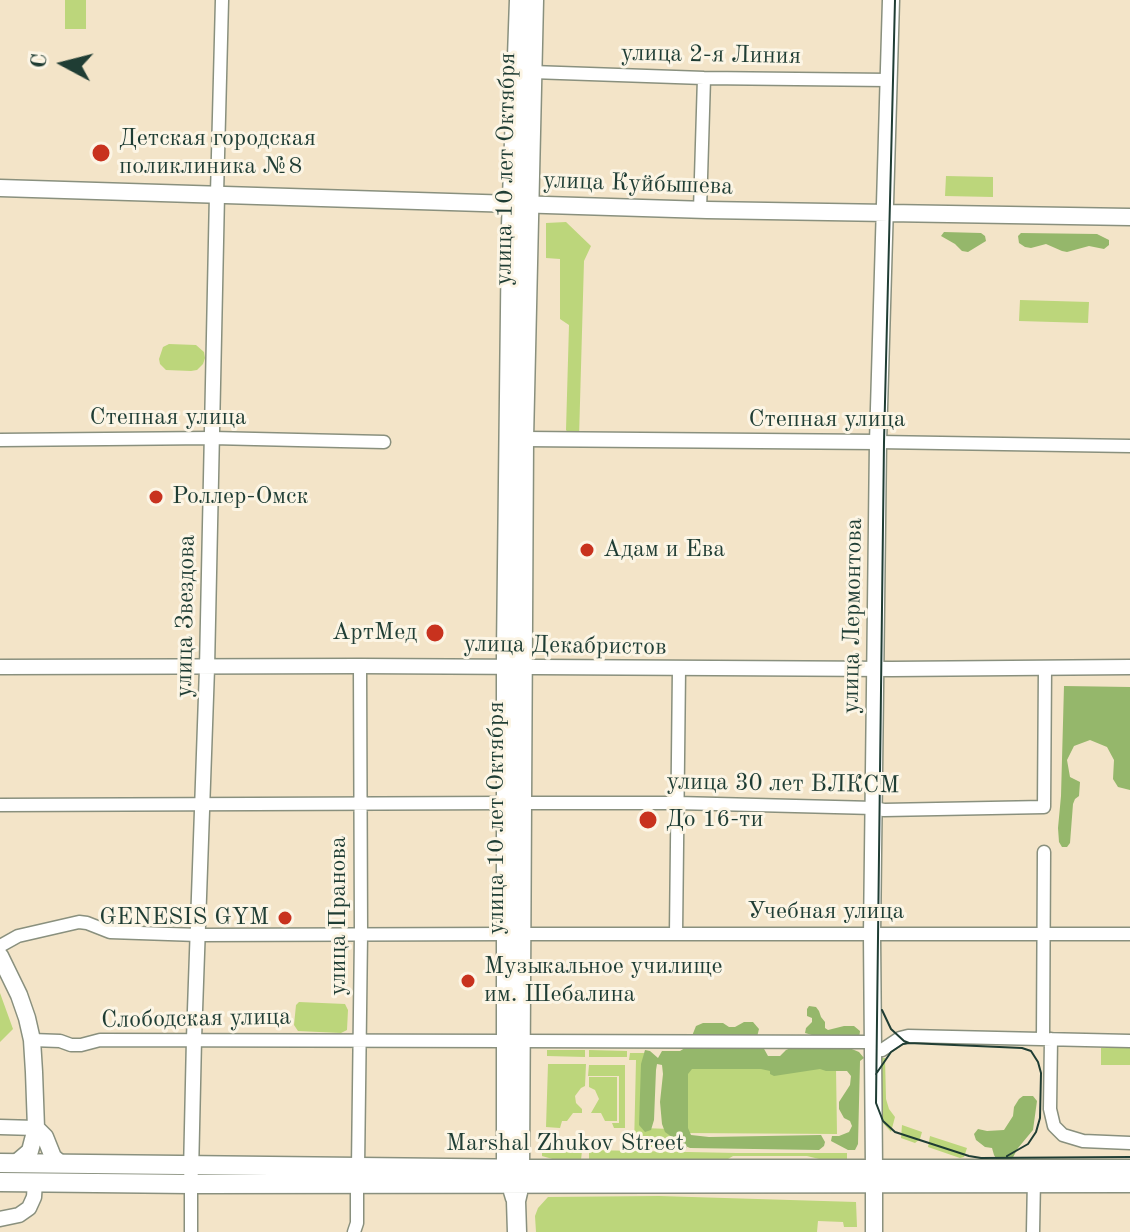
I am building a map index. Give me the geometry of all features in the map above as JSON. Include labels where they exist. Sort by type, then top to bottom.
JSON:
[{"type":"main road","name":"улица 10 лет Октября","points":[[514,667],[524,439],[519,0]]},
{"type":"main road","name":"улица 10 лет Октября","points":[[517,1232],[514,1181],[514,667],[520,204],[532,72],[534,0]]},
{"type":"main road","name":"улица Лермонтова","points":[[874,1232],[872,935],[878,442],[891,0]]},
{"type":"main road","name":"улица Куйбышева","points":[[0,188],[700,210],[1130,217]]},
{"type":"main road","points":[[0,956],[19,995],[32,1040],[36,1128],[30,1151],[8,1163]]},
{"type":"main road","points":[[36,1128],[60,1163]]},
{"type":"main road","name":"Marshal Zhukov Street","points":[[8,1163],[60,1163],[191,1175]]},
{"type":"main road","name":"Marshal Zhukov Street","points":[[1034,1176],[1130,1169]]},
{"type":"main road","name":"Marshal Zhukov Street","points":[[0,1182],[191,1175],[358,1175],[514,1181],[1034,1176],[1130,1183]]},
{"type":"street","name":"улица Звездова","points":[[191,1232],[222,0]]},
{"type":"street","name":"улица 2-я Линия","points":[[532,72],[889,80]]},
{"type":"street","points":[[700,210],[704,78]]},
{"type":"street","name":"Степная улица","points":[[0,440],[212,438],[384,442]]},
{"type":"street","name":"Степная улица","points":[[524,439],[1130,446]]},
{"type":"street","name":"улица Пранова","points":[[357,1229],[361,934],[360,666]]},
{"type":"street","name":"улица Декабристов","points":[[0,667],[1130,667]]},
{"type":"street","name":"улица 30 лет ВЛКСМ","points":[[0,805],[677,803],[884,810],[1044,807],[1045,668]]},
{"type":"street","points":[[676,933],[679,669]]},
{"type":"street","points":[[1044,852],[1047,1039],[1050,1109],[1054,1126],[1063,1135],[1083,1141],[1130,1143]]},
{"type":"street","name":"Учебная улица","points":[[0,946],[18,936],[79,922],[110,932],[198,935],[1130,934]]},
{"type":"street","name":"Слободская улица","points":[[32,1040],[60,1041],[71,1045],[100,1040],[194,1039],[514,1041],[872,1047],[882,1050],[908,1036],[1130,1041]]},
{"type":"street","points":[[0,1127],[36,1128]]},
{"type":"street","points":[[1111,1143],[1111,1169]]},
{"type":"street","points":[[1033,1232],[1034,1176]]},
{"type":"street","points":[[0,1219],[19,1215],[29,1208],[35,1182]]},
{"type":"green space","points":[[65,0],[86,0],[86,29],[65,29]]},
{"type":"green space","points":[[946,176],[993,177],[993,197],[945,196]]},
{"type":"green space","points":[[566,222],[591,246],[584,261],[579,438],[571,437],[566,430],[569,325],[560,319],[560,259],[546,258],[546,223]]},
{"type":"green space","points":[[944,232],[981,233],[986,241],[968,252],[962,251],[941,236]]},
{"type":"green space","points":[[1021,233],[1097,234],[1109,240],[1109,245],[1104,249],[1089,246],[1067,252],[1046,244],[1031,248],[1019,243]]},
{"type":"green space","points":[[1020,300],[1089,302],[1088,323],[1019,321]]},
{"type":"green space","points":[[169,344],[196,345],[204,352],[203,364],[191,371],[166,370],[159,359],[163,347]]},
{"type":"green space","points":[[1064,686],[1130,687],[1130,790],[1118,787],[1113,779],[1114,760],[1107,747],[1090,740],[1074,746],[1067,760],[1070,777],[1080,782],[1079,796],[1073,804],[1070,843],[1067,847],[1062,847],[1059,842],[1058,828]]},
{"type":"green space","points":[[0,993],[13,1029],[0,1042]]},
{"type":"green space","points":[[299,1002],[345,1004],[348,1010],[347,1030],[341,1033],[298,1031],[294,1025]]},
{"type":"green space","points":[[809,1006],[816,1007],[828,1030],[854,1026],[860,1031],[859,1039],[847,1047],[864,1058],[860,1061],[858,1144],[855,1150],[848,1150],[831,1141],[832,1136],[849,1132],[852,1126],[839,1109],[839,1102],[850,1085],[851,1076],[847,1071],[820,1069],[774,1076],[770,1071],[761,1069],[692,1069],[688,1074],[688,1128],[691,1135],[821,1135],[825,1142],[819,1150],[690,1148],[683,1145],[665,1132],[662,1124],[660,1102],[663,1074],[662,1065],[657,1064],[651,1130],[645,1132],[639,1125],[641,1064],[645,1050],[658,1058],[662,1051],[680,1051],[688,1046],[696,1026],[703,1023],[723,1023],[735,1027],[744,1022],[753,1022],[759,1029],[757,1037],[720,1047],[763,1047],[768,1056],[780,1056],[786,1050],[814,1038],[805,1033],[812,1022],[812,1018],[807,1016]]},
{"type":"green space","points":[[1101,1048],[1130,1048],[1130,1065],[1101,1065]]},
{"type":"green space","points":[[547,1050],[585,1050],[585,1057],[547,1056]]},
{"type":"green space","points":[[589,1050],[627,1051],[627,1057],[589,1057]]},
{"type":"green space","points":[[630,1053],[644,1053],[642,1128],[671,1129],[687,1148],[634,1147],[636,1060],[629,1060]]},
{"type":"green space","points":[[875,1057],[885,1058],[886,1099],[895,1117],[891,1132],[877,1112]]},
{"type":"green space","points":[[548,1064],[586,1064],[585,1086],[575,1096],[582,1113],[573,1113],[567,1121],[562,1121],[560,1128],[546,1127]]},
{"type":"green space","points":[[589,1065],[625,1065],[625,1128],[614,1128],[612,1123],[619,1123],[619,1076],[588,1076]]},
{"type":"green space","points":[[687,1067],[836,1068],[837,1134],[686,1133]]},
{"type":"green space","points":[[589,1077],[617,1077],[617,1121],[605,1121],[601,1113],[591,1113],[599,1099],[595,1090],[589,1087]]},
{"type":"green space","points":[[1023,1096],[1033,1096],[1037,1101],[1033,1130],[1011,1161],[998,1162],[992,1148],[976,1140],[974,1134],[978,1129],[1004,1130],[1013,1116],[1014,1107]]},
{"type":"green space","points":[[902,1125],[922,1132],[920,1139],[915,1143],[901,1138]]},
{"type":"green space","points":[[930,1136],[967,1148],[964,1157],[928,1147]]},
{"type":"green space","points":[[542,1150],[582,1151],[581,1160],[556,1160],[542,1156]]},
{"type":"green space","points":[[589,1150],[847,1153],[847,1160],[807,1156],[733,1156],[717,1160],[589,1160]]},
{"type":"green space","points":[[659,1196],[856,1202],[857,1227],[844,1227],[843,1222],[818,1221],[817,1232],[536,1232],[535,1216],[548,1197]]},
{"type":"tram line","points":[[895,0],[884,442],[876,1103],[883,1121],[895,1132],[969,1156],[1130,1157]]},
{"type":"tram line","points":[[882,1010],[891,1029],[909,1043]]},
{"type":"tram line","points":[[876,1074],[891,1052],[909,1043],[1022,1048],[1031,1051],[1041,1073],[1040,1118],[1028,1144],[1007,1156]]},
{"type":"place","name":"Детская городская поликлиника №8","points":[[101,153]]},
{"type":"place","name":"Роллер-Омск","points":[[156,497]]},
{"type":"place","name":"Адам и Ева","points":[[587,550]]},
{"type":"place","name":"АртМед","points":[[435,633]]},
{"type":"place","name":"До 16-ти","points":[[648,820]]},
{"type":"place","name":"GENESIS GYM","points":[[285,918]]},
{"type":"place","name":"Музыкальное училище им. Шебалина","points":[[468,981]]}]
